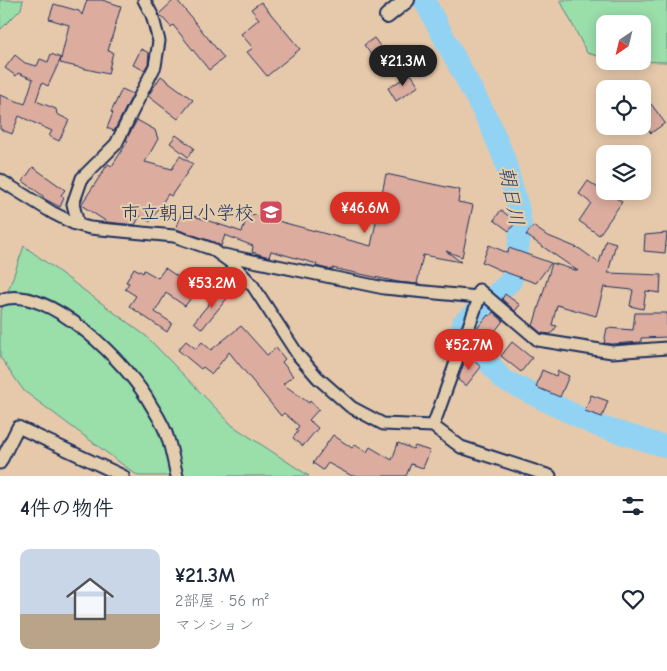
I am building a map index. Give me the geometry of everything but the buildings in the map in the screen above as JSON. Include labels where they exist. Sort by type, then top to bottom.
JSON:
[{"type":"street","points":[[78,224],[73,204],[82,178],[116,144],[155,66],[159,41],[152,15],[144,0]]},
{"type":"street","points":[[387,16],[407,0]]},
{"type":"street","points":[[0,180],[53,213],[90,228],[174,236],[212,249],[233,264],[253,286],[298,355],[318,378],[351,407],[383,424],[433,426],[461,447],[550,476]]},
{"type":"street","points":[[218,254],[384,288],[478,297]]},
{"type":"street","points":[[433,426],[479,290],[538,340],[612,352],[667,348]]},
{"type":"street","points":[[0,300],[9,296],[22,297],[49,305],[85,331],[126,370],[150,403],[168,437],[177,476]]},
{"type":"street","points":[[0,463],[18,427],[123,476]]},
{"type":"green space","points":[[0,0],[23,0],[21,9],[0,30]]},
{"type":"green space","points":[[560,0],[667,0],[667,62],[651,62],[651,15],[596,15],[596,56],[587,53]]},
{"type":"green space","points":[[24,246],[146,336],[233,426],[309,476],[138,476],[24,391],[0,357],[0,314]]},
{"type":"waterway","name":"朝日川","points":[[424,0],[490,124],[504,158],[518,207],[521,227],[516,263],[511,281],[463,323],[486,359],[502,379],[595,425],[667,447]]},
{"type":"place","name":"市立朝日小学校","points":[[271,212]]}]
